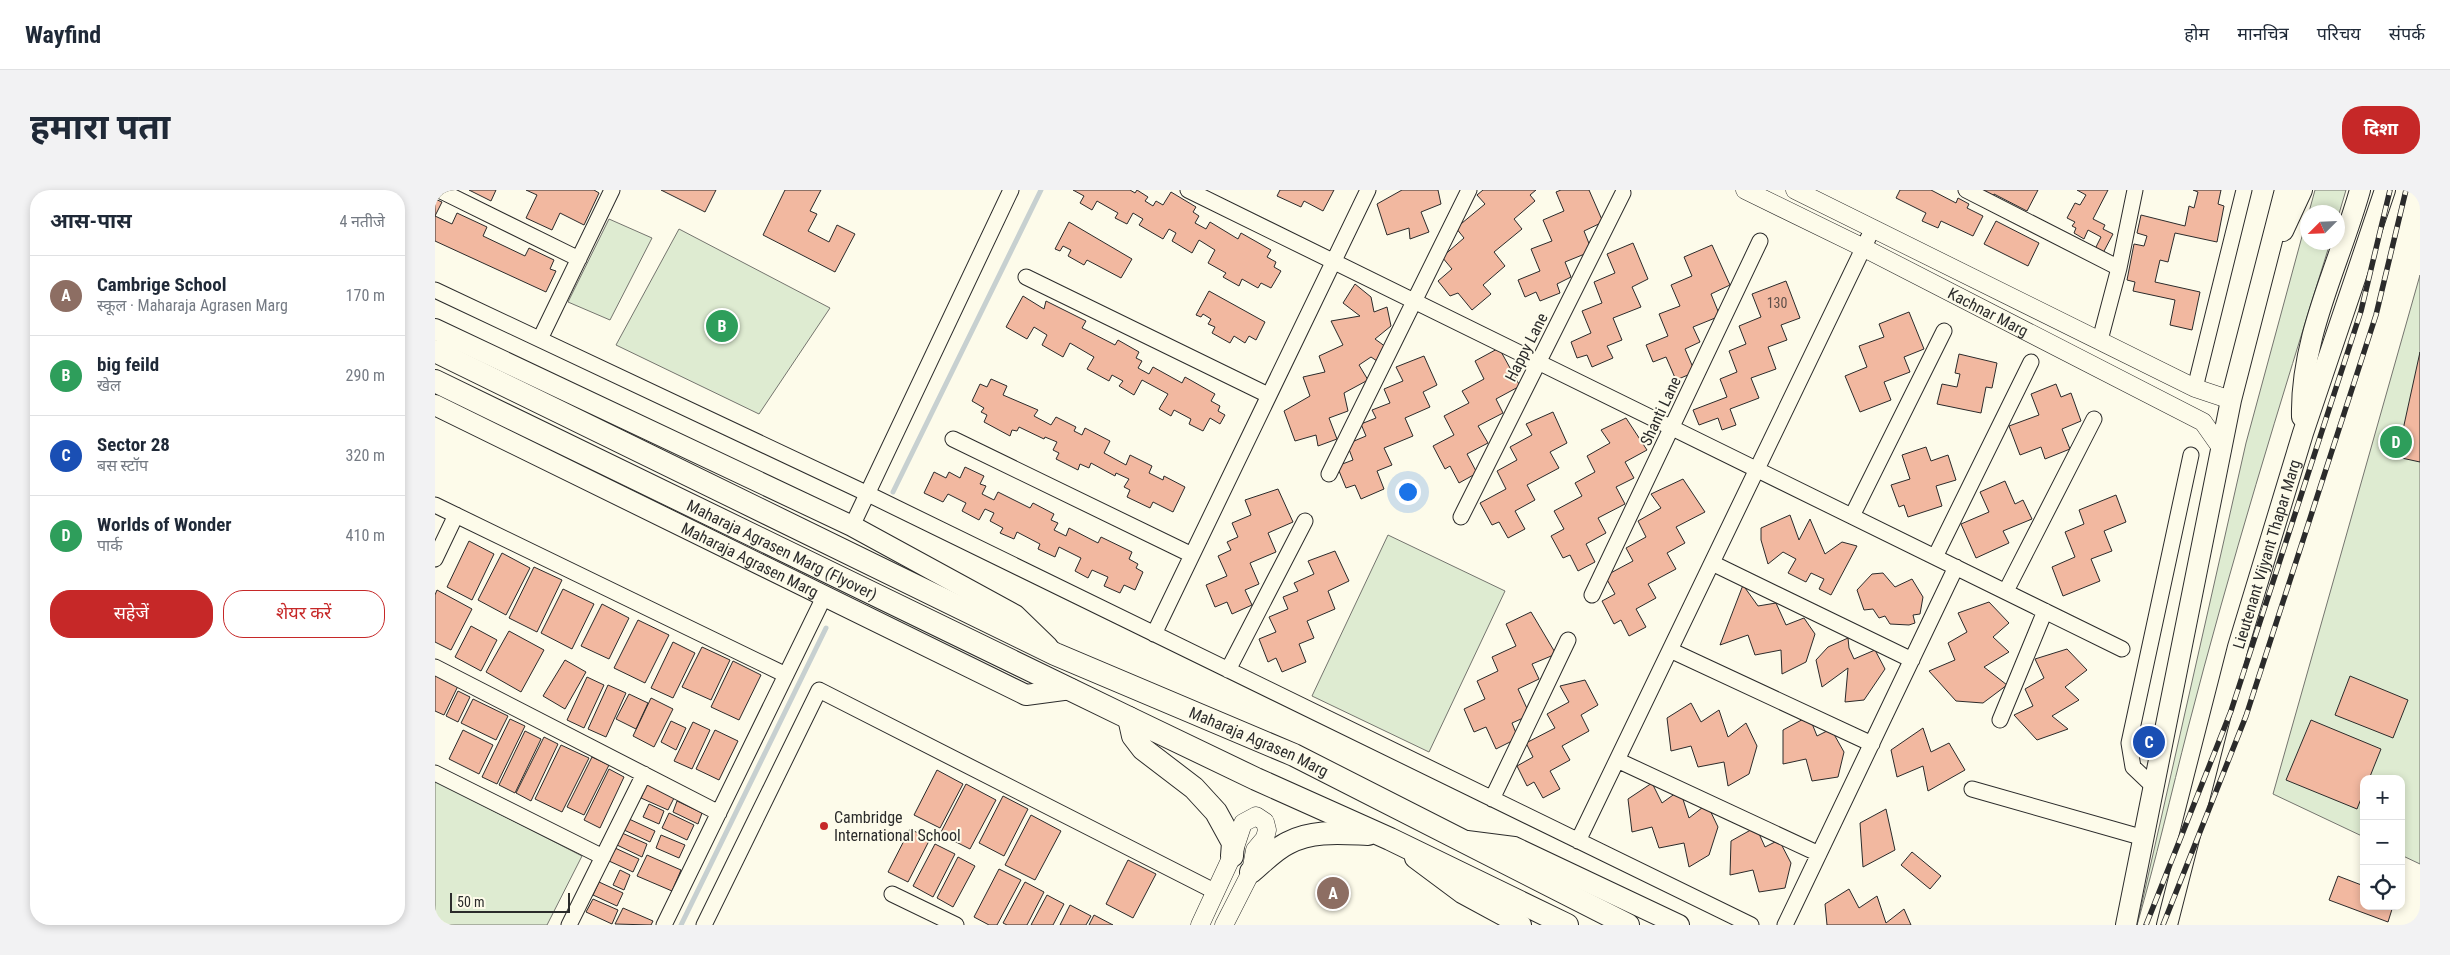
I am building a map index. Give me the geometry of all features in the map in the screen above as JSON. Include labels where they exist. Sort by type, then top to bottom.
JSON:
[{"type":"main road","points":[[2126,925],[2231,400],[2273,244],[2285,190]]},
{"type":"main road","points":[[2273,244],[2287,226],[2302,190]]},
{"type":"main road","points":[[2303,433],[2304,379],[2309,347],[2360,190]]},
{"type":"main road","name":"Lieutenant Vijyant Thapar Marg","points":[[2167,925],[2186,857],[2238,647],[2303,433],[2385,190]]},
{"type":"main road","points":[[435,329],[852,526],[1015,616],[1055,654]]},
{"type":"main road","name":"Maharaja Agrasen Marg (Flyover)","points":[[435,351],[1055,654]]},
{"type":"main road","name":"Maharaja Agrasen Marg (Flyover)","points":[[435,381],[1129,718]]},
{"type":"main road","name":"Maharaja Agrasen Marg","points":[[435,405],[1026,695],[1071,689]]},
{"type":"main road","name":"Maharaja Agrasen Marg","points":[[1055,654],[1294,755],[1628,925]]},
{"type":"main road","points":[[1129,718],[1133,736],[1143,749],[1194,788],[1216,812],[1233,844],[1232,856]]},
{"type":"main road","name":"Maharaja Agrasen Marg","points":[[1129,718],[1256,779],[1386,837],[1567,925]]},
{"type":"main road","points":[[1251,872],[1287,843],[1307,836],[1341,833],[1386,837],[1462,893],[1521,925]]},
{"type":"main road","points":[[1460,840],[1514,847],[1679,925]]},
{"type":"main road","points":[[2173,925],[2186,857]]},
{"type":"street","points":[[439,190],[579,259]]},
{"type":"street","points":[[540,339],[612,190]]},
{"type":"street","points":[[852,526],[1011,190]]},
{"type":"street","points":[[1188,190],[2122,649]]},
{"type":"street","points":[[1153,634],[1368,190]]},
{"type":"street","points":[[1329,474],[1469,190]]},
{"type":"street","name":"Kachnar Marg","points":[[1745,190],[1864,248],[2203,422],[2222,449]]},
{"type":"street","name":"Kachnar Marg","points":[[1795,190],[2195,388],[2231,400]]},
{"type":"street","points":[[1966,190],[2119,268]]},
{"type":"street","points":[[2100,340],[2119,268],[2135,190]]},
{"type":"street","points":[[2195,388],[2244,190]]},
{"type":"street","name":"Happy Lane","points":[[1461,517],[1623,193]]},
{"type":"street","points":[[1578,841],[1873,228]]},
{"type":"street","name":"Shanti Lane","points":[[1592,595],[1760,242]]},
{"type":"street","points":[[1026,277],[1268,395]]},
{"type":"street","points":[[435,290],[867,494],[1751,925]]},
{"type":"street","points":[[1853,516],[1944,331]]},
{"type":"street","points":[[1935,557],[2031,362]]},
{"type":"street","points":[[2006,592],[2094,419]]},
{"type":"street","points":[[953,440],[1191,555]]},
{"type":"street","points":[[2154,787],[2144,780],[2133,767],[2129,743],[2191,455]]},
{"type":"street","points":[[435,505],[786,675]]},
{"type":"street","points":[[435,559],[456,515]]},
{"type":"street","points":[[1228,670],[1305,521]]},
{"type":"street","points":[[1712,563],[1912,660]]},
{"type":"street","points":[[1785,925],[1957,567]]},
{"type":"street","points":[[664,925],[824,597]]},
{"type":"street","points":[[2000,720],[2045,610]]},
{"type":"street","points":[[1492,799],[1568,640]]},
{"type":"street","points":[[1670,650],[1872,744]]},
{"type":"street","points":[[435,667],[719,813]]},
{"type":"street","points":[[704,925],[819,690],[1216,892]]},
{"type":"street","points":[[1617,760],[1819,854]]},
{"type":"street","points":[[435,773],[603,857]]},
{"type":"street","points":[[569,925],[644,774]]},
{"type":"street","points":[[1972,790],[2144,838]]},
{"type":"street","points":[[1200,925],[1232,856],[1243,823],[1257,816],[1262,818],[1267,830],[1265,838],[1255,850],[1251,872],[1224,925]]},
{"type":"street","points":[[892,894],[956,925]]},
{"type":"green space","points":[[2315,190],[2346,190],[2342,205],[2311,205]]},
{"type":"green space","points":[[609,219],[652,238],[610,320],[568,302]]},
{"type":"green space","points":[[679,229],[830,308],[759,414],[616,345]]},
{"type":"green space","points":[[2300,244],[2300,250],[2328,250],[2238,545],[2137,925],[2246,443]]},
{"type":"green space","points":[[2420,275],[2420,864],[2405,857],[2405,775],[2360,775],[2360,835],[2273,794]]},
{"type":"green space","points":[[1388,535],[1505,591],[1429,752],[1312,696]]},
{"type":"green space","points":[[435,781],[582,856],[547,925],[435,925]]},
{"type":"building","points":[[469,190],[496,190],[491,201]]},
{"type":"building","points":[[526,190],[594,190],[599,193],[584,225],[560,213],[552,230],[526,218],[537,195]]},
{"type":"building","points":[[661,190],[716,190],[705,212]]},
{"type":"building","points":[[785,190],[821,190],[810,211],[817,214],[808,231],[829,242],[837,225],[855,234],[835,272],[763,235]]},
{"type":"building","points":[[1073,190],[1130,190],[1135,193],[1137,190],[1148,197],[1145,201],[1153,206],[1156,201],[1163,205],[1171,192],[1196,207],[1193,212],[1199,216],[1195,223],[1206,229],[1210,222],[1238,239],[1241,233],[1271,250],[1267,257],[1276,262],[1274,267],[1281,271],[1271,288],[1261,283],[1258,288],[1242,279],[1239,286],[1223,277],[1226,273],[1208,263],[1215,250],[1199,240],[1192,253],[1172,241],[1176,233],[1169,229],[1163,239],[1139,225],[1143,219],[1133,213],[1127,224],[1115,218],[1118,213],[1097,201],[1092,210],[1080,203],[1084,196]]},
{"type":"building","points":[[1280,190],[1334,190],[1323,211],[1304,201],[1301,207],[1277,196]]},
{"type":"building","points":[[1402,190],[1438,190],[1441,204],[1421,212],[1429,232],[1410,239],[1409,228],[1387,235],[1377,204]]},
{"type":"building","points":[[1483,190],[1536,190],[1530,195],[1535,201],[1514,219],[1522,229],[1494,252],[1505,266],[1483,285],[1491,294],[1472,310],[1458,293],[1450,296],[1438,281],[1452,269],[1442,257],[1464,238],[1456,228],[1485,204],[1477,195]]},
{"type":"building","points":[[1561,190],[1589,190],[1603,222],[1584,231],[1592,251],[1565,262],[1571,277],[1557,284],[1560,293],[1540,301],[1536,292],[1525,297],[1518,280],[1540,271],[1531,249],[1552,241],[1543,220],[1564,211],[1556,192]]},
{"type":"building","points":[[1900,190],[1931,190],[1956,203],[1958,198],[1969,204],[1967,208],[1983,216],[1973,236],[1941,221],[1938,228],[1922,221],[1926,213],[1896,198]]},
{"type":"building","points":[[1983,190],[2038,190],[2027,211],[1994,194],[1992,198],[1982,193]]},
{"type":"building","points":[[2077,190],[2108,190],[2093,219],[2105,225],[2103,229],[2113,234],[2103,253],[2095,249],[2101,237],[2088,230],[2084,239],[2074,233],[2076,228],[2072,226],[2075,222],[2067,218],[2075,203],[2080,205],[2086,195]]},
{"type":"building","points":[[2193,190],[2221,190],[2218,204],[2224,206],[2217,242],[2175,233],[2168,262],[2160,260],[2155,282],[2200,292],[2192,330],[2170,325],[2175,300],[2133,291],[2135,282],[2127,280],[2134,244],[2144,246],[2147,236],[2137,233],[2141,215],[2185,226],[2189,206],[2194,208],[2198,192]]},
{"type":"building","points":[[435,199],[442,202],[435,216]]},
{"type":"building","points":[[457,213],[487,227],[483,236],[525,256],[529,248],[554,260],[550,269],[556,271],[546,292],[435,241],[435,216],[452,224]]},
{"type":"building","points":[[1996,221],[2039,243],[2028,266],[1984,244]]},
{"type":"building","points":[[1069,222],[1132,259],[1121,278],[1087,260],[1084,265],[1068,256],[1071,250],[1063,246],[1060,251],[1055,249]]},
{"type":"building","points":[[1633,243],[1648,279],[1632,287],[1641,307],[1613,318],[1622,340],[1607,346],[1613,358],[1592,367],[1587,355],[1577,358],[1571,342],[1591,333],[1582,311],[1602,303],[1594,282],[1615,273],[1607,254]]},
{"type":"building","points":[[1712,245],[1730,285],[1711,294],[1720,316],[1693,327],[1700,342],[1685,349],[1695,372],[1676,380],[1666,357],[1653,362],[1646,345],[1668,336],[1659,314],[1680,306],[1671,285],[1692,276],[1684,257]]},
{"type":"building","points":[[1786,281],[1800,318],[1781,325],[1787,340],[1768,347],[1776,369],[1751,378],[1759,398],[1730,409],[1736,425],[1722,430],[1718,418],[1699,425],[1693,410],[1727,397],[1720,379],[1737,372],[1729,351],[1746,344],[1739,326],[1761,317],[1752,294]]},
{"type":"building","points":[[1355,284],[1371,297],[1374,312],[1387,307],[1391,326],[1375,339],[1386,347],[1377,361],[1371,357],[1359,365],[1368,380],[1344,393],[1348,411],[1329,418],[1337,439],[1318,446],[1316,435],[1295,441],[1284,411],[1310,396],[1303,377],[1325,372],[1319,356],[1343,345],[1331,321],[1360,316],[1343,303]]},
{"type":"building","points":[[1209,291],[1265,322],[1256,340],[1249,336],[1245,343],[1234,336],[1230,343],[1212,333],[1215,327],[1208,324],[1211,319],[1203,314],[1201,317],[1196,315]]},
{"type":"building","points":[[1023,296],[1044,309],[1046,301],[1086,321],[1082,328],[1115,345],[1118,340],[1139,352],[1136,358],[1142,361],[1138,368],[1149,374],[1153,367],[1182,383],[1185,377],[1215,394],[1211,401],[1220,406],[1218,411],[1225,415],[1220,424],[1210,418],[1203,431],[1189,424],[1191,419],[1174,410],[1171,416],[1159,409],[1168,394],[1142,380],[1134,395],[1119,386],[1123,381],[1112,375],[1109,381],[1087,369],[1094,357],[1070,343],[1063,357],[1042,345],[1047,335],[1034,327],[1027,339],[1006,327]]},
{"type":"building","points":[[1909,312],[1924,349],[1904,357],[1910,372],[1884,382],[1891,400],[1860,412],[1845,376],[1867,367],[1859,346],[1884,337],[1879,324]]},
{"type":"building","points":[[1499,348],[1520,386],[1496,399],[1503,413],[1478,426],[1488,443],[1467,454],[1477,473],[1459,483],[1450,466],[1445,469],[1433,446],[1454,435],[1444,416],[1469,403],[1462,391],[1484,379],[1475,361]]},
{"type":"building","points":[[2420,352],[2420,462],[2397,457]]},
{"type":"building","points":[[1959,354],[1997,363],[1992,388],[1986,387],[1981,413],[1937,404],[1942,384],[1957,387],[1960,374],[1955,373]]},
{"type":"building","points":[[1424,356],[1437,385],[1423,392],[1430,407],[1405,418],[1413,436],[1384,448],[1392,465],[1377,471],[1384,489],[1361,499],[1355,485],[1346,488],[1337,466],[1353,460],[1347,444],[1366,436],[1361,424],[1376,418],[1372,410],[1390,403],[1384,389],[1403,381],[1396,367]]},
{"type":"building","points":[[991,379],[1007,386],[1003,395],[1038,410],[1034,416],[1051,425],[1056,417],[1076,427],[1074,431],[1082,435],[1085,428],[1110,441],[1104,453],[1126,465],[1130,455],[1152,466],[1149,473],[1163,480],[1164,476],[1185,487],[1173,512],[1153,502],[1150,508],[1127,497],[1130,490],[1124,487],[1129,479],[1116,473],[1115,476],[1091,463],[1089,468],[1080,464],[1078,470],[1056,459],[1059,453],[1053,450],[1057,442],[1045,437],[1044,439],[1019,427],[1017,431],[1012,430],[1010,436],[984,422],[987,415],[981,412],[984,408],[972,401],[980,384],[987,387]]},
{"type":"building","points":[[2056,384],[2061,397],[2071,393],[2081,421],[2062,429],[2070,449],[2045,459],[2041,447],[2020,455],[2009,426],[2039,415],[2031,394]]},
{"type":"building","points":[[1553,412],[1567,443],[1550,452],[1559,468],[1527,485],[1535,500],[1515,511],[1525,529],[1508,538],[1499,522],[1492,525],[1480,503],[1506,489],[1497,471],[1517,460],[1510,447],[1532,435],[1526,424]]},
{"type":"building","points":[[1626,418],[1647,450],[1625,462],[1634,478],[1616,487],[1625,504],[1598,518],[1606,533],[1586,544],[1595,562],[1578,571],[1570,555],[1563,558],[1551,536],[1564,529],[1554,511],[1582,496],[1575,483],[1595,472],[1587,456],[1610,443],[1601,430]]},
{"type":"building","points":[[1926,447],[1931,461],[1948,455],[1956,480],[1936,486],[1942,506],[1908,517],[1904,505],[1899,507],[1891,485],[1910,479],[1902,455]]},
{"type":"building","points":[[965,467],[984,476],[980,484],[986,486],[982,494],[994,500],[998,492],[1030,508],[1033,503],[1054,514],[1051,520],[1058,523],[1054,530],[1066,536],[1069,528],[1098,543],[1101,537],[1132,552],[1129,559],[1138,564],[1136,568],[1143,572],[1135,590],[1124,585],[1120,593],[1104,586],[1108,577],[1092,570],[1088,578],[1075,571],[1081,558],[1059,547],[1055,557],[1038,549],[1040,544],[1017,532],[1014,539],[1000,533],[1003,528],[990,521],[994,513],[985,509],[979,520],[962,511],[966,503],[948,494],[943,502],[924,493],[934,472],[946,478],[949,472],[960,478]]},
{"type":"building","points":[[1683,479],[1705,512],[1676,527],[1685,543],[1667,553],[1676,569],[1648,584],[1656,598],[1636,609],[1646,627],[1629,636],[1621,620],[1614,624],[1602,601],[1615,594],[1605,576],[1633,561],[1626,548],[1646,537],[1638,521],[1661,508],[1651,494]]},
{"type":"building","points":[[2005,481],[2015,504],[2023,500],[2032,519],[2003,531],[2009,543],[1976,558],[1961,524],[1989,512],[1980,492]]},
{"type":"building","points":[[1278,489],[1293,522],[1268,533],[1276,552],[1250,563],[1259,584],[1245,590],[1252,605],[1232,614],[1227,602],[1215,607],[1206,585],[1227,576],[1218,556],[1231,550],[1227,542],[1238,537],[1232,523],[1251,515],[1245,500]]},
{"type":"building","points":[[2116,495],[2126,522],[2104,531],[2112,551],[2091,559],[2100,581],[2063,596],[2052,567],[2075,557],[2065,532],[2084,524],[2079,510]]},
{"type":"building","points":[[1790,515],[1799,540],[1810,519],[1825,554],[1842,542],[1857,546],[1831,595],[1819,589],[1824,579],[1811,573],[1806,582],[1788,573],[1796,559],[1783,552],[1768,564],[1761,540],[1761,528]]},
{"type":"building","points":[[469,541],[494,554],[472,600],[447,587]]},
{"type":"building","points":[[1335,551],[1349,581],[1328,591],[1335,609],[1307,621],[1314,638],[1299,644],[1306,662],[1282,672],[1276,658],[1268,662],[1259,639],[1276,632],[1269,617],[1288,609],[1283,597],[1298,591],[1294,583],[1314,574],[1308,561]]},
{"type":"building","points":[[502,553],[530,568],[506,615],[478,600]]},
{"type":"building","points":[[534,567],[562,580],[537,632],[509,618]]},
{"type":"building","points":[[1883,573],[1895,587],[1912,579],[1923,597],[1920,614],[1913,615],[1915,623],[1909,625],[1890,624],[1885,616],[1879,618],[1873,609],[1864,610],[1857,590],[1872,574]]},
{"type":"building","points":[[1743,585],[1758,606],[1776,603],[1786,625],[1804,618],[1815,634],[1806,662],[1782,674],[1781,650],[1755,655],[1748,635],[1720,645]]},
{"type":"building","points":[[563,589],[594,604],[572,649],[541,633]]},
{"type":"building","points":[[437,590],[472,609],[451,650],[435,642],[435,595]]},
{"type":"building","points":[[1989,602],[2009,623],[1993,637],[2009,652],[1984,667],[2007,685],[1983,703],[1956,701],[1929,671],[1955,660],[1948,643],[1967,632],[1958,613]]},
{"type":"building","points":[[602,604],[629,618],[609,659],[581,646]]},
{"type":"building","points":[[1531,612],[1556,654],[1532,664],[1539,679],[1518,689],[1530,715],[1512,723],[1518,738],[1496,749],[1486,727],[1474,732],[1464,709],[1485,699],[1477,681],[1498,671],[1492,657],[1516,646],[1506,624]]},
{"type":"building","points":[[638,620],[669,635],[645,683],[614,668]]},
{"type":"building","points":[[471,626],[497,640],[481,671],[455,657]]},
{"type":"building","points":[[509,631],[544,650],[521,692],[486,672]]},
{"type":"building","points":[[1848,638],[1849,648],[1854,659],[1875,650],[1885,669],[1864,700],[1845,702],[1848,668],[1822,687],[1816,660],[1828,647]]},
{"type":"building","points":[[673,642],[695,653],[673,698],[651,688]]},
{"type":"building","points":[[702,647],[730,660],[711,700],[682,687]]},
{"type":"building","points":[[2067,649],[2087,670],[2065,687],[2079,700],[2052,716],[2068,729],[2037,740],[2014,715],[2033,706],[2025,689],[2044,678],[2035,659]]},
{"type":"building","points":[[565,660],[586,672],[565,709],[543,696]]},
{"type":"building","points":[[733,661],[761,675],[739,720],[711,707]]},
{"type":"building","points":[[435,674],[458,686],[444,715],[435,711]]},
{"type":"building","points":[[2350,676],[2408,700],[2393,738],[2335,715]]},
{"type":"building","points":[[587,677],[604,685],[584,728],[567,720]]},
{"type":"building","points":[[1585,680],[1598,705],[1581,715],[1589,731],[1562,746],[1570,760],[1550,771],[1560,789],[1543,798],[1534,782],[1527,786],[1517,766],[1533,757],[1526,743],[1555,728],[1547,714],[1569,702],[1560,686]]},
{"type":"building","points":[[608,685],[626,693],[606,737],[588,729]]},
{"type":"building","points":[[458,691],[470,697],[458,722],[446,716]]},
{"type":"building","points":[[629,694],[648,703],[636,729],[616,719]]},
{"type":"building","points":[[651,698],[673,709],[654,747],[633,736]]},
{"type":"building","points":[[473,699],[508,716],[496,740],[461,723]]},
{"type":"building","points":[[1691,703],[1701,722],[1719,710],[1728,737],[1746,723],[1757,746],[1749,774],[1728,786],[1724,762],[1698,767],[1691,746],[1671,751],[1667,718]]},
{"type":"building","points":[[1809,716],[1817,736],[1831,729],[1844,752],[1838,777],[1812,781],[1806,759],[1783,764],[1783,730]]},
{"type":"building","points":[[510,719],[525,726],[497,784],[482,777]]},
{"type":"building","points":[[2311,720],[2381,749],[2371,775],[2360,775],[2360,801],[2357,809],[2286,780]]},
{"type":"building","points":[[671,721],[686,728],[676,750],[661,742]]},
{"type":"building","points":[[693,722],[710,730],[692,769],[674,761]]},
{"type":"building","points":[[1923,728],[1931,752],[1949,743],[1965,770],[1928,791],[1923,766],[1897,777],[1891,750]]},
{"type":"building","points":[[463,730],[493,745],[479,774],[449,759]]},
{"type":"building","points":[[715,730],[738,741],[719,780],[696,769]]},
{"type":"building","points":[[525,731],[541,739],[515,793],[499,785]]},
{"type":"building","points":[[544,737],[558,744],[531,801],[516,793]]},
{"type":"building","points":[[561,745],[589,758],[562,812],[535,799]]},
{"type":"building","points":[[592,757],[609,765],[584,815],[567,807]]},
{"type":"building","points":[[609,769],[624,777],[600,828],[584,820]]},
{"type":"building","points":[[937,770],[963,784],[940,828],[914,815]]},
{"type":"building","points":[[648,781],[676,794],[668,810],[641,798]]},
{"type":"building","points":[[1652,783],[1662,803],[1680,790],[1689,818],[1707,804],[1718,827],[1709,855],[1689,867],[1684,843],[1659,848],[1652,827],[1632,832],[1628,799]]},
{"type":"building","points":[[966,784],[996,800],[970,849],[940,834]]},
{"type":"building","points":[[1003,796],[1028,809],[1004,856],[979,843]]},
{"type":"building","points":[[677,801],[702,813],[698,824],[673,812]]},
{"type":"building","points":[[649,804],[664,811],[659,824],[643,817]]},
{"type":"building","points":[[1886,809],[1895,850],[1863,867],[1860,823]]},
{"type":"building","points":[[669,813],[694,825],[687,840],[662,828]]},
{"type":"building","points":[[1031,815],[1061,831],[1035,880],[1005,865]]},
{"type":"building","points":[[629,819],[655,831],[650,842],[624,830]]},
{"type":"building","points":[[1756,827],[1765,847],[1779,840],[1791,863],[1785,888],[1759,892],[1753,870],[1730,875],[1731,841]]},
{"type":"building","points":[[910,829],[930,839],[908,882],[888,872]]},
{"type":"building","points":[[622,833],[647,844],[642,857],[617,845]]},
{"type":"building","points":[[661,835],[685,845],[679,858],[656,848]]},
{"type":"building","points":[[935,844],[955,854],[933,897],[913,886]]},
{"type":"building","points":[[615,848],[639,859],[633,872],[609,861]]},
{"type":"building","points":[[1912,852],[1941,876],[1930,889],[1901,865]]},
{"type":"building","points":[[647,855],[681,870],[672,891],[637,876]]},
{"type":"building","points":[[958,857],[975,866],[953,907],[937,898]]},
{"type":"building","points":[[1128,860],[1156,874],[1133,918],[1106,904]]},
{"type":"building","points":[[999,869],[1021,880],[997,925],[989,925],[974,917]]},
{"type":"building","points":[[620,870],[630,875],[624,890],[613,885]]},
{"type":"building","points":[[2338,876],[2360,884],[2360,910],[2392,910],[2388,922],[2329,900]]},
{"type":"building","points":[[599,882],[623,893],[617,906],[593,895]]},
{"type":"building","points":[[1025,882],[1044,892],[1027,925],[1007,925],[1003,923]]},
{"type":"building","points":[[1849,889],[1859,908],[1877,896],[1886,923],[1904,909],[1911,925],[1827,925],[1825,904]]},
{"type":"building","points":[[1047,895],[1064,904],[1053,925],[1031,925]]},
{"type":"building","points":[[593,899],[618,910],[612,924],[586,912]]},
{"type":"building","points":[[1070,905],[1091,916],[1086,925],[1060,925]]},
{"type":"building","points":[[623,908],[653,921],[651,925],[615,924]]},
{"type":"building","points":[[1094,915],[1113,925],[1089,925]]},
{"type":"waterway","points":[[893,492],[1041,190]]},
{"type":"waterway","points":[[681,925],[826,628]]},
{"type":"railway","points":[[2146,925],[2231,711],[2361,311],[2390,190]]},
{"type":"railway","points":[[2163,925],[2246,716],[2376,315],[2406,190]]},
{"type":"place","name":"big feild","points":[[722,326]]},
{"type":"place","name":"Worlds of Wonder","points":[[2396,442]]},
{"type":"place","name":"Sector 28","points":[[2149,742]]},
{"type":"place","name":"Cambridge International School","points":[[824,826]]},
{"type":"place","name":"Cambrige School","points":[[1333,893]]}]
